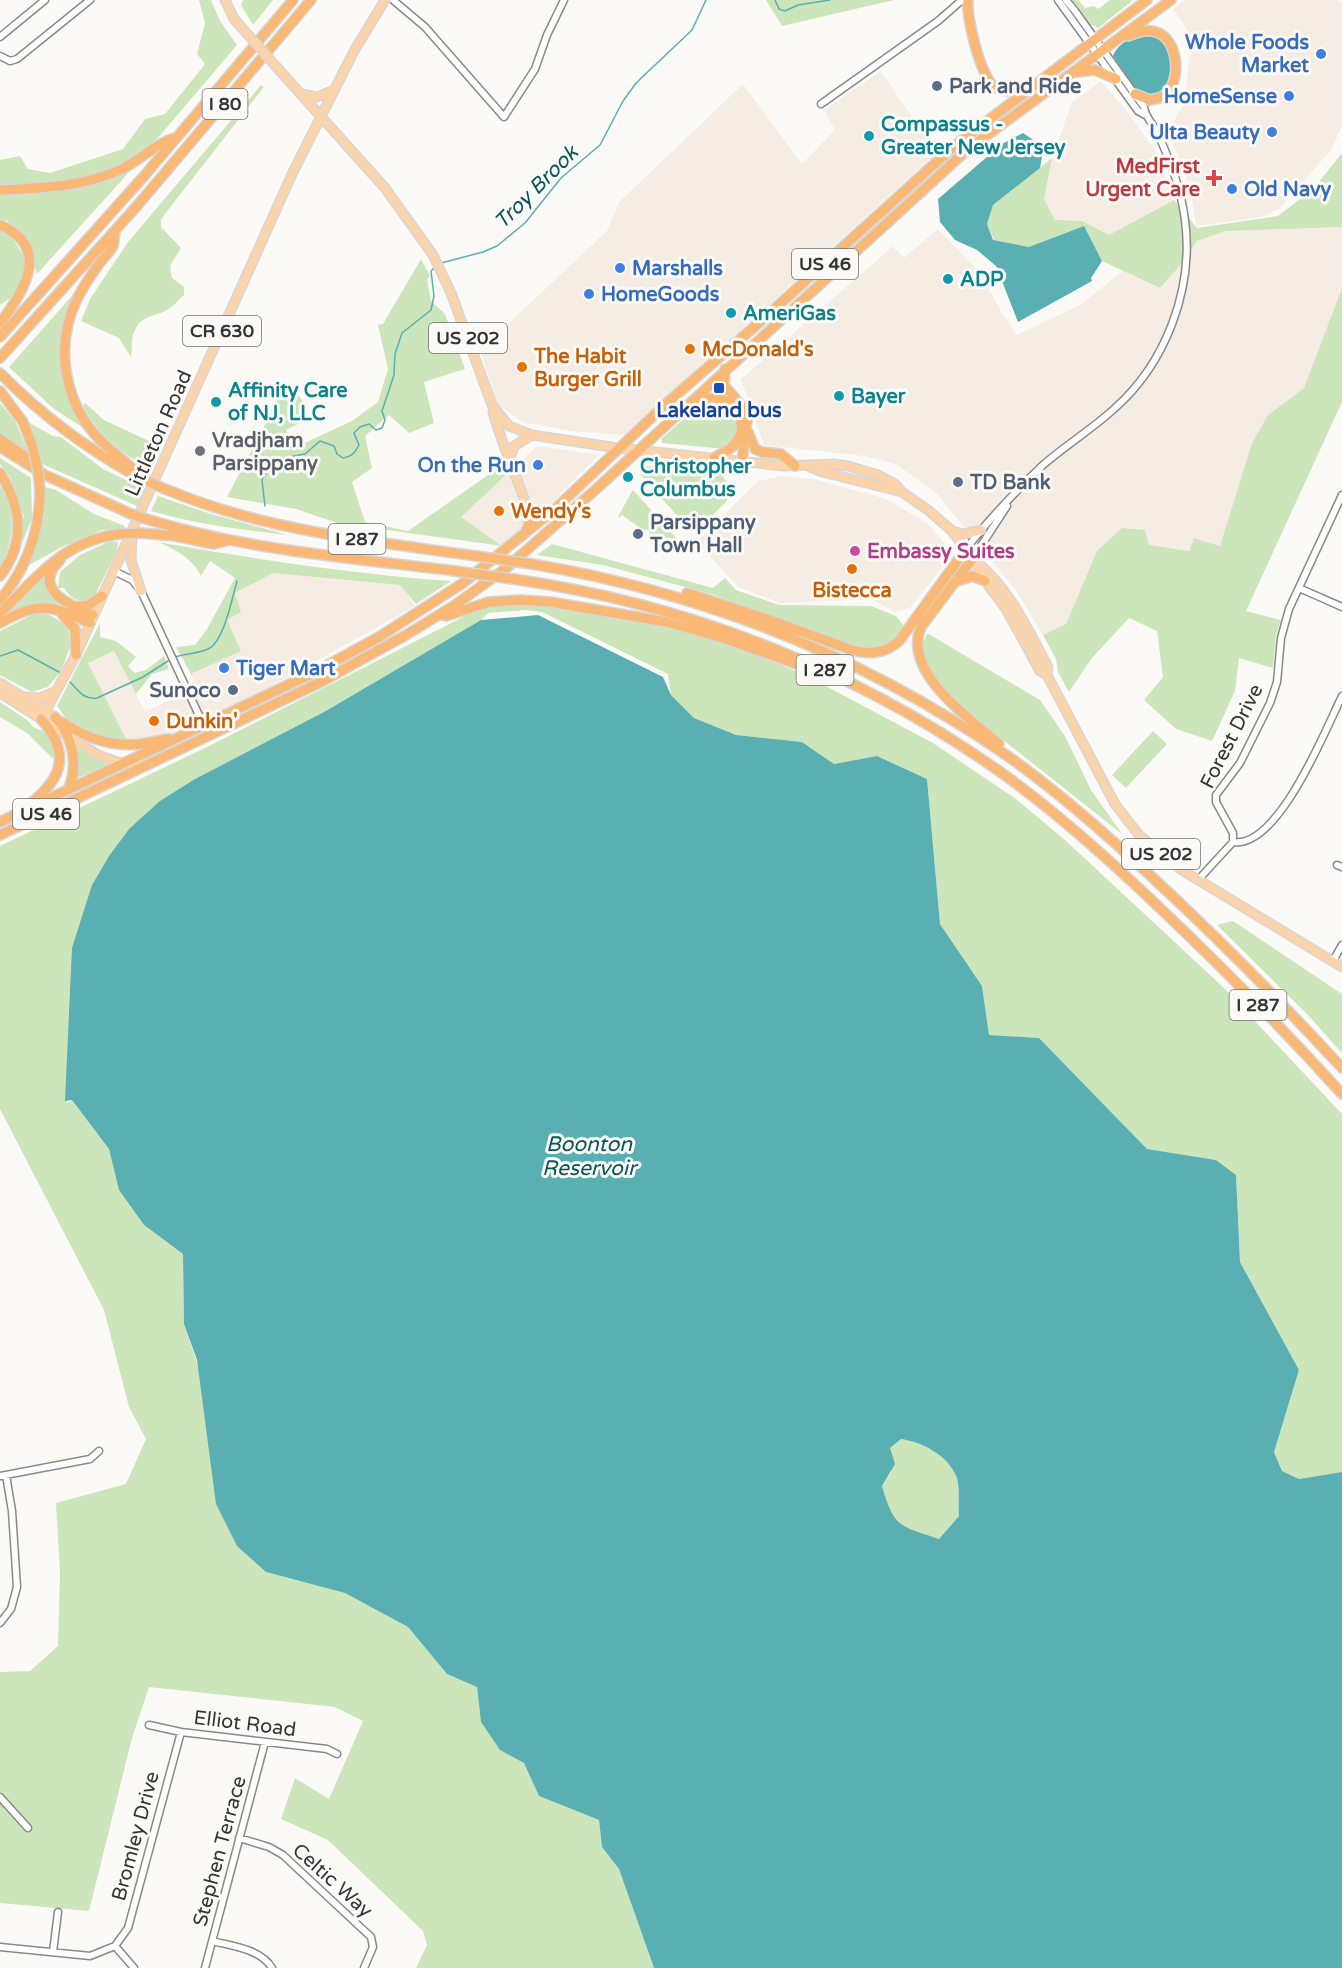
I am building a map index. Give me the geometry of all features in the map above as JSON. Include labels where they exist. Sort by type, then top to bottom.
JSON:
[{"type":"highway","name":"I 80","points":[[0,337],[178,136],[293,0]]},
{"type":"highway","name":"I 80","points":[[0,358],[116,230],[312,0]]},
{"type":"highway","points":[[968,0],[968,16],[988,80],[997,88],[1006,91],[1013,91],[1036,83]]},
{"type":"highway","name":"US 46","points":[[0,822],[313,673],[380,637],[463,583],[555,509],[618,448],[953,147],[1147,0]]},
{"type":"highway","name":"US 46","points":[[0,835],[321,682],[455,605],[505,569],[967,150],[1171,0]]},
{"type":"highway","points":[[1118,41],[1144,31],[1153,31],[1163,36],[1173,50],[1175,73],[1166,95],[1150,100],[1135,94]]},
{"type":"highway","points":[[1074,72],[1095,70],[1116,79]]},
{"type":"highway","points":[[0,191],[59,187],[94,180],[126,167],[162,141],[178,136]]},
{"type":"highway","points":[[0,225],[11,230],[22,242],[30,270],[23,290],[0,323]]},
{"type":"highway","points":[[116,230],[112,246],[90,277],[72,312],[65,337],[66,370],[74,400],[87,425],[104,445],[130,465],[143,479]]},
{"type":"highway","points":[[725,369],[724,385],[742,407],[748,436],[755,449],[781,454],[795,466]]},
{"type":"highway","name":"I 287","points":[[0,373],[40,411],[80,442],[143,479],[231,514],[330,536],[588,574],[658,591],[728,613],[796,639],[863,670],[927,705],[989,744],[1049,787],[1105,834],[1183,906],[1266,987],[1342,1068]]},
{"type":"highway","points":[[0,391],[18,414],[32,445],[37,462],[40,490],[38,520],[31,548],[18,575],[0,600]]},
{"type":"highway","points":[[673,417],[705,399],[720,398],[733,405],[740,417],[739,435],[732,447],[714,458]]},
{"type":"highway","points":[[742,460],[747,423]]},
{"type":"highway","points":[[0,439],[29,459],[45,475]]},
{"type":"highway","name":"I 287","points":[[0,447],[45,475],[146,519],[228,540],[272,548],[513,579],[608,596],[723,628],[833,674],[919,719],[1000,772],[1094,846],[1212,959],[1342,1094]]},
{"type":"highway","points":[[0,473],[15,505],[19,529],[13,554],[0,576]]},
{"type":"highway","points":[[527,507],[537,514],[555,509]]},
{"type":"highway","points":[[522,537],[529,525],[527,507]]},
{"type":"highway","points":[[0,613],[52,562],[89,541],[137,532],[182,537],[214,544],[228,540]]},
{"type":"highway","points":[[89,541],[56,564],[51,576],[55,594],[60,600],[91,619]]},
{"type":"highway","points":[[532,564],[651,583],[753,614],[852,650],[870,653],[896,644],[966,549]]},
{"type":"highway","points":[[973,558],[919,632],[918,648],[923,666],[934,683],[955,706],[1049,787]]},
{"type":"highway","points":[[953,584],[972,576],[985,581]]},
{"type":"highway","points":[[74,607],[89,605],[102,596]]},
{"type":"highway","points":[[406,635],[451,614],[489,602],[521,600],[550,602],[667,622],[726,639],[806,668],[919,719]]},
{"type":"highway","points":[[0,623],[33,608],[46,608],[91,619]]},
{"type":"highway","points":[[61,612],[75,629],[76,655]]},
{"type":"highway","points":[[19,813],[46,790],[57,772],[60,755],[58,745],[43,715]]},
{"type":"highway","points":[[0,829],[54,803],[68,790],[74,766],[67,735],[55,717]]},
{"type":"highway","points":[[55,717],[87,736],[112,744],[140,744],[181,737]]},
{"type":"main road","points":[[225,0],[234,20],[321,116]]},
{"type":"main road","name":"Littleton Road","points":[[43,715],[76,655],[114,571],[137,532],[292,172],[367,28],[385,0]]},
{"type":"main road","points":[[301,94],[317,97],[334,90]]},
{"type":"main road","name":"US 202","points":[[321,116],[385,188],[418,231],[436,260],[451,293],[492,405],[509,426],[532,435],[618,448],[810,466],[823,472],[902,492],[951,530],[973,558],[985,581],[1006,609],[1040,671],[1047,675],[1123,816],[1153,848],[1198,880],[1342,967]]},
{"type":"main road","points":[[492,405],[505,451],[527,507]]},
{"type":"main road","points":[[510,459],[514,446],[532,435]]},
{"type":"main road","points":[[951,530],[964,534],[981,530]]},
{"type":"main road","points":[[137,532],[131,556],[141,591]]},
{"type":"main road","name":"US 202","points":[[973,558],[994,576],[1016,606],[1048,667],[1047,675]]},
{"type":"main road","points":[[0,683],[22,696],[67,735],[98,755],[125,763],[145,765]]},
{"type":"main road","points":[[22,696],[40,698],[56,691]]},
{"type":"main road","points":[[0,693],[43,715],[55,717]]},
{"type":"street","points":[[0,37],[45,0]]},
{"type":"street","points":[[0,56],[10,61],[17,59],[90,0]]},
{"type":"street","points":[[393,0],[425,27],[504,117],[535,69],[564,0]]},
{"type":"street","points":[[821,104],[938,21],[962,0]]},
{"type":"street","points":[[1058,0],[1092,40]]},
{"type":"street","points":[[966,549],[1043,465],[1105,417],[1129,395],[1153,362],[1174,319],[1185,277],[1186,222],[1176,174],[1156,130],[1145,115],[1138,111],[1066,0]]},
{"type":"street","points":[[1101,53],[1144,106],[1145,115]]},
{"type":"street","name":"Forest Drive","points":[[1233,842],[1234,836],[1230,825],[1215,798],[1240,763],[1274,693],[1284,623],[1342,495]]},
{"type":"street","points":[[973,558],[1013,497]]},
{"type":"street","points":[[114,571],[132,580],[141,591],[204,726]]},
{"type":"street","points":[[1299,588],[1342,607]]},
{"type":"street","points":[[1198,880],[1233,842],[1242,843],[1255,838],[1288,802],[1342,696]]},
{"type":"street","points":[[1333,961],[1342,945]]},
{"type":"street","points":[[0,1623],[11,1609],[16,1587],[12,1511],[3,1475],[90,1459],[99,1451]]},
{"type":"street","name":"Elliot Road","points":[[149,1725],[181,1732],[327,1749],[337,1754]]},
{"type":"street","name":"Bromley Drive","points":[[115,1946],[128,1928],[181,1732]]},
{"type":"street","name":"Stephen Terrace","points":[[205,1968],[265,1742]]},
{"type":"street","points":[[0,1797],[28,1828]]},
{"type":"street","name":"Celtic Way","points":[[239,1838],[269,1847],[283,1855],[371,1937],[373,1947],[364,1968]]},
{"type":"street","points":[[53,1952],[58,1912]]},
{"type":"street","points":[[212,1941],[258,1954],[272,1968]]},
{"type":"street","points":[[0,1947],[90,1956],[115,1946],[134,1968]]},
{"type":"shaded area","points":[[1184,0],[1337,0],[1342,4],[1342,125],[1331,150],[1279,209],[1262,217],[1196,226],[1184,168],[1162,122],[1174,121],[1185,101],[1189,60],[1194,46],[1173,9]]},
{"type":"shaded area","points":[[881,71],[936,153],[626,435],[570,431],[523,422],[497,404],[480,350],[607,231],[619,202],[743,84],[802,164],[835,130],[824,110]]},
{"type":"shaded area","points":[[1101,81],[1126,110],[1156,152],[1174,200],[1109,235],[1082,221],[1055,221],[1044,199],[1052,158],[1072,102]]},
{"type":"shaded area","points":[[1342,227],[1342,288],[1304,388],[1268,415],[1252,443],[1220,547],[1194,538],[1189,551],[1149,545],[1145,530],[1097,551],[1066,624],[1043,635],[1017,592],[937,494],[896,464],[864,456],[764,445],[741,379],[893,246],[904,258],[938,229],[980,273],[1017,335],[1080,305],[1123,271],[1160,288],[1197,241],[1225,231]]},
{"type":"shaded area","points":[[537,446],[599,455],[520,534],[502,546],[460,517]]},
{"type":"shaded area","points":[[781,476],[813,479],[886,499],[927,523],[953,553],[910,608],[894,612],[872,599],[780,603],[738,587],[697,542],[758,481]]},
{"type":"shaded area","points":[[273,573],[401,585],[415,606],[268,688],[206,719],[159,737],[126,739],[88,663],[114,651],[145,712],[183,693],[195,684],[191,674],[241,651],[226,619],[235,593]]},
{"type":"green space","points":[[199,0],[211,0],[220,21],[237,45],[122,180],[37,274],[29,244],[8,221],[0,219],[0,160],[20,156],[28,169],[50,173],[123,149],[145,119],[165,114],[205,64],[197,54],[205,23]]},
{"type":"green space","points":[[243,0],[273,0],[253,25],[241,5]]},
{"type":"green space","points":[[766,0],[894,0],[782,26]]},
{"type":"green space","points":[[1069,0],[1078,0],[1085,8],[1094,6],[1098,9],[1110,0],[1131,0],[1131,2],[1098,28],[1090,26]]},
{"type":"green space","points":[[261,85],[264,87],[161,219],[161,227],[181,248],[170,266],[172,278],[184,287],[184,295],[170,308],[146,318],[138,325],[133,337],[131,357],[119,338],[81,321],[90,299],[128,242]]},
{"type":"green space","points":[[1342,153],[1342,227],[1225,231],[1197,241],[1160,288],[1102,261],[1084,226],[1029,247],[994,240],[987,224],[993,205],[1052,158],[1044,199],[1055,220],[1082,221],[1109,235],[1174,200],[1197,228],[1278,216],[1314,188]]},
{"type":"green space","points":[[0,231],[12,238],[25,258],[25,271],[15,295],[0,305]]},
{"type":"green space","points":[[421,259],[430,276],[427,279],[431,301],[445,314],[465,369],[424,382],[434,423],[409,433],[389,415],[365,436],[372,468],[352,482],[365,522],[408,531],[505,463],[509,472],[461,517],[502,546],[337,523],[296,509],[227,497],[278,400],[287,400],[294,390],[305,404],[301,406],[308,419],[286,430],[296,447],[352,421],[378,402],[388,369],[378,325],[383,324]]},
{"type":"green space","points":[[1342,288],[1342,402],[1246,611],[1281,620],[1276,635],[1273,668],[1239,658],[1235,691],[1212,741],[1176,729],[1144,700],[1163,677],[1157,631],[1129,618],[1092,658],[1069,692],[1058,672],[1056,659],[1043,635],[1066,624],[1097,551],[1122,528],[1145,530],[1149,545],[1189,551],[1194,538],[1220,546],[1252,443],[1268,415],[1304,388]]},
{"type":"green space","points":[[78,289],[62,373],[88,431],[54,409],[9,367]]},
{"type":"green space","points":[[712,401],[728,405],[738,422],[737,437],[724,449],[662,443],[661,439],[697,407]]},
{"type":"green space","points":[[0,403],[15,421],[29,454],[0,433]]},
{"type":"green space","points":[[85,403],[104,420],[149,441],[152,437],[163,444],[152,469],[112,444],[90,417],[83,406]]},
{"type":"green space","points":[[30,423],[53,436],[61,437],[103,469],[145,489],[137,506],[42,464]]},
{"type":"green space","points":[[0,458],[31,478],[32,518],[17,556],[24,516],[10,477],[0,464]]},
{"type":"green space","points":[[647,466],[707,469],[721,473],[732,492],[725,503],[698,529],[689,529],[640,474]]},
{"type":"green space","points":[[0,486],[9,506],[12,526],[11,537],[0,567]]},
{"type":"green space","points":[[45,487],[56,490],[94,514],[125,526],[124,531],[102,530],[62,547],[29,565],[44,518]]},
{"type":"green space","points":[[632,491],[682,546],[667,545],[663,549],[665,543],[649,533],[650,531],[646,529],[644,531],[622,515],[618,517]]},
{"type":"green space","points":[[158,496],[211,514],[288,535],[219,526],[151,511]]},
{"type":"green space","points":[[110,541],[118,542],[117,551],[94,597],[77,600],[70,596],[64,588],[58,588],[60,572],[80,555]]},
{"type":"green space","points":[[158,542],[304,565],[451,581],[416,604],[400,585],[273,573],[235,593],[241,612],[227,620],[241,651],[191,674],[176,647],[195,645],[207,629],[235,578],[210,561],[201,576],[188,559]]},
{"type":"green space","points":[[552,544],[713,588],[725,578],[736,590],[779,605],[871,606],[896,616],[904,626],[894,639],[883,646],[870,648],[853,646],[711,594],[603,565],[537,555]]},
{"type":"green space","points":[[48,571],[54,596],[67,608],[85,616],[41,603],[33,603],[8,612]]},
{"type":"green space","points":[[529,602],[671,627],[726,643],[805,675],[933,743],[1016,799],[1065,840],[1223,987],[1342,1114],[1342,1472],[1299,1479],[1282,1471],[1274,1452],[1299,1370],[1240,1262],[1236,1175],[1216,1160],[1147,1149],[1039,1038],[989,1035],[982,986],[940,924],[927,779],[877,756],[834,764],[802,742],[736,735],[694,718],[671,695],[668,674],[542,612],[527,610],[488,613],[481,620],[324,712],[195,779],[129,829],[109,856],[92,885],[65,1100],[68,1103],[72,1100],[109,1149],[119,1190],[144,1225],[183,1254],[184,1324],[266,1572],[345,1593],[408,1627],[447,1674],[477,1687],[481,1722],[500,1750],[524,1762],[539,1796],[599,1820],[602,1847],[619,1869],[654,1968],[416,1968],[427,1945],[423,1931],[328,1840],[281,1819],[295,1778],[329,1799],[363,1721],[335,1707],[149,1687],[132,1738],[89,1911],[0,1903],[0,1672],[30,1671],[58,1646],[60,1574],[56,1503],[126,1484],[146,1439],[129,1407],[104,1310],[0,1109],[0,846],[207,747],[479,609]]},
{"type":"green space","points":[[34,614],[48,614],[67,625],[71,644],[62,670],[48,687],[32,692],[0,675],[0,631]]},
{"type":"green space","points":[[100,623],[100,637],[116,641],[136,657],[128,666],[135,673],[146,670],[164,656],[169,669],[152,674],[136,694],[114,651],[88,663],[126,739],[104,736],[78,726],[66,718],[57,706]]},
{"type":"green space","points":[[927,633],[1040,700],[1065,736],[1091,790],[1122,834],[974,717],[950,694],[935,676],[925,657],[923,645]]},
{"type":"green space","points":[[0,702],[27,720],[33,727],[43,731],[52,741],[54,760],[27,733],[0,717]]},
{"type":"green space","points":[[1153,731],[1167,744],[1126,788],[1112,775]]},
{"type":"green space","points":[[76,748],[108,765],[77,778]]},
{"type":"green space","points":[[1233,921],[1342,994],[1342,1053],[1307,1014],[1217,925]]},
{"type":"green space","points":[[901,1439],[918,1443],[942,1456],[957,1478],[959,1516],[939,1539],[905,1529],[889,1511],[882,1486],[891,1472],[890,1448]]},
{"type":"water","points":[[1139,34],[1155,34],[1167,43],[1172,57],[1172,74],[1166,90],[1154,97],[1141,94],[1136,89],[1113,56],[1119,47],[1132,37]]},
{"type":"water","points":[[1023,133],[1038,143],[1042,157],[1040,168],[993,205],[987,224],[993,240],[1029,247],[1084,226],[1102,261],[1091,278],[1092,281],[1018,322],[996,266],[977,250],[955,240],[940,222],[938,199],[1002,144]]},
{"type":"water","name":"Boonton Reservoir","points":[[538,615],[663,677],[671,695],[694,718],[736,735],[802,742],[834,764],[877,756],[927,779],[940,924],[982,986],[989,1035],[1039,1038],[1147,1149],[1216,1160],[1236,1175],[1240,1262],[1299,1370],[1274,1452],[1282,1471],[1299,1479],[1342,1472],[1342,1968],[654,1968],[619,1869],[602,1847],[599,1820],[539,1796],[524,1763],[500,1750],[481,1722],[477,1687],[447,1674],[408,1627],[345,1593],[266,1572],[237,1546],[216,1504],[197,1360],[184,1324],[183,1254],[144,1225],[119,1190],[109,1149],[72,1100],[65,1101],[72,948],[92,885],[109,856],[129,829],[160,801],[195,779],[324,712],[481,620]],"holes":[[[901,1439],[918,1443],[942,1457],[957,1478],[959,1516],[939,1539],[907,1528],[900,1523],[886,1500],[882,1486],[895,1464],[890,1448]]]},
{"type":"waterway","name":"Troy Brook","points":[[441,263],[497,246],[525,223],[561,178],[600,145],[623,101],[636,83],[692,30],[706,0]]},
{"type":"waterway","name":"Troy Brook","points":[[775,0],[779,9],[785,11],[798,5],[830,0]]},
{"type":"waterway","name":"Troy Brook","points":[[265,506],[262,480],[266,473],[289,457],[305,454],[320,441],[334,446],[337,454],[343,458],[352,454],[359,445],[354,433],[360,427],[369,424],[376,430],[382,428],[385,420],[382,411],[394,375],[395,354],[402,333],[431,310],[434,296],[431,271],[435,267]]},
{"type":"waterway","name":"Troy Brook","points":[[175,657],[204,651],[214,645],[227,619],[237,581]]},
{"type":"waterway","name":"Troy Brook","points":[[0,656],[18,650],[59,672]]},
{"type":"waterway","name":"Troy Brook","points":[[70,682],[84,696],[97,698],[143,677],[171,659]]},
{"type":"place","name":"Whole Foods Market","points":[[1321,54]]},
{"type":"place","name":"Park and Ride","points":[[937,86]]},
{"type":"place","name":"HomeSense","points":[[1289,96]]},
{"type":"place","name":"Ulta Beauty","points":[[1272,132]]},
{"type":"place","name":"Compassus - Greater New Jersey","points":[[869,136]]},
{"type":"place","name":"MedFirst Urgent Care","points":[[1214,178]]},
{"type":"place","name":"Old Navy","points":[[1232,189]]},
{"type":"place","name":"Marshalls","points":[[620,268]]},
{"type":"place","name":"ADP","points":[[948,279]]},
{"type":"place","name":"HomeGoods","points":[[589,294]]},
{"type":"place","name":"AmeriGas","points":[[731,313]]},
{"type":"place","name":"McDonald's","points":[[690,349]]},
{"type":"place","name":"The Habit Burger Grill","points":[[522,367]]},
{"type":"place","name":"Lakeland bus","points":[[719,388]]},
{"type":"place","name":"Bayer","points":[[839,396]]},
{"type":"place","name":"Affinity Care of NJ, LLC","points":[[216,402]]},
{"type":"place","name":"Vradjham Parsippany","points":[[200,451]]},
{"type":"place","name":"On the Run","points":[[538,465]]},
{"type":"place","name":"Christopher Columbus","points":[[628,477]]},
{"type":"place","name":"TD Bank","points":[[958,482]]},
{"type":"place","name":"Wendy's","points":[[499,511]]},
{"type":"place","name":"Parsippany Town Hall","points":[[638,534]]},
{"type":"place","name":"Embassy Suites","points":[[855,551]]},
{"type":"place","name":"Bistecca","points":[[852,569]]},
{"type":"place","name":"Tiger Mart","points":[[224,668]]},
{"type":"place","name":"Sunoco","points":[[233,690]]},
{"type":"place","name":"Dunkin'","points":[[154,721]]}]
